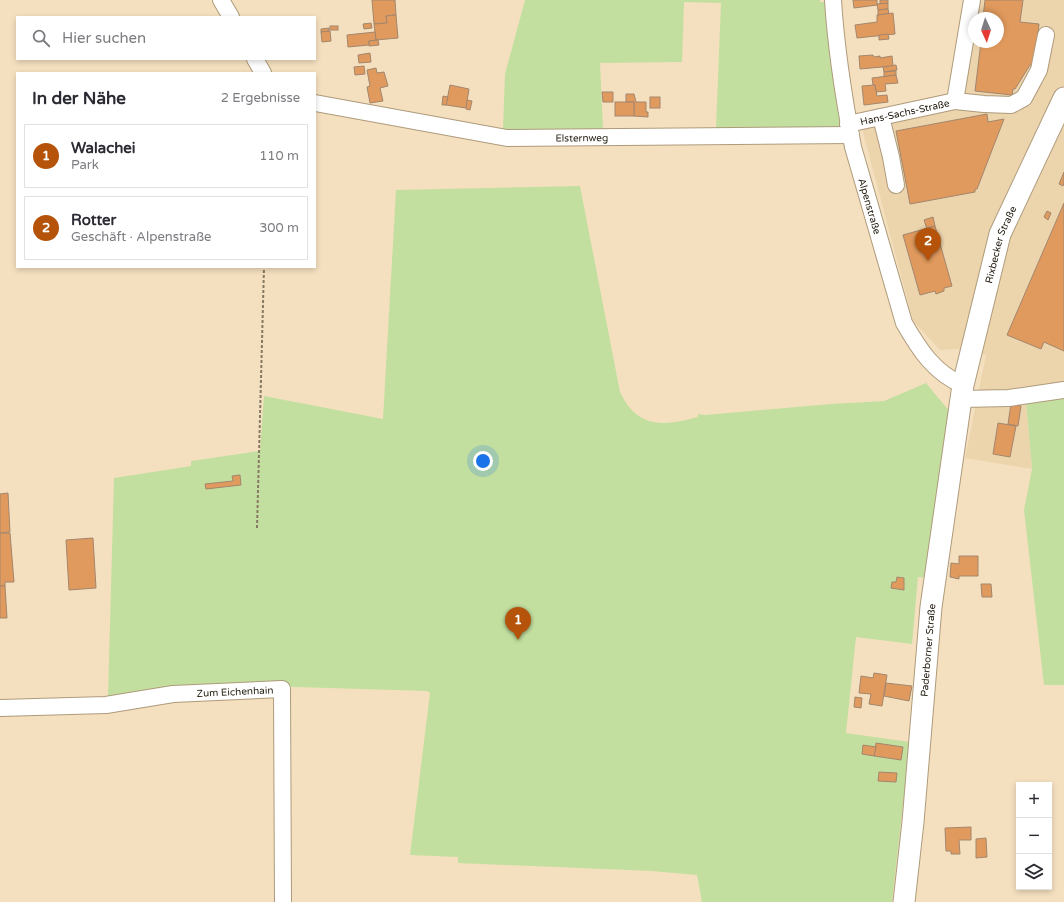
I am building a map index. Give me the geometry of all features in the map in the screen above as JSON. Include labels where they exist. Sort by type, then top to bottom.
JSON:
[{"type":"main road","name":"Rixbecker Straße","points":[[962,392],[1000,234],[1064,98]]},
{"type":"main road","name":"Paderborner Straße","points":[[904,902],[913,822],[931,607],[962,392]]},
{"type":"street","points":[[221,0],[230,16]]},
{"type":"street","name":"Alpenstraße","points":[[833,0],[834,27],[850,129],[878,236],[904,323],[918,348],[938,370],[956,382],[962,392]]},
{"type":"street","name":"Hans-Sachs-Straße","points":[[850,129],[881,117],[955,101],[972,0]]},
{"type":"street","points":[[955,101],[1011,105],[1024,98],[1039,70],[1046,35]]},
{"type":"street","points":[[256,60],[262,72]]},
{"type":"street","name":"Elsternweg","points":[[316,103],[507,138],[850,129]]},
{"type":"street","points":[[881,117],[896,185]]},
{"type":"street","points":[[962,392],[1009,398],[1064,390]]},
{"type":"street","name":"Zum Eichenhain","points":[[0,708],[106,705],[174,694],[282,689],[283,902]]},
{"type":"path","points":[[257,528],[264,268]]},
{"type":"shaded area","points":[[975,0],[1064,0],[1064,397],[1026,402],[1032,469],[965,458],[986,355],[955,349],[940,350],[913,321],[861,125],[956,102],[968,38],[968,48],[1004,48],[1004,12],[973,12]]},
{"type":"green space","points":[[525,0],[820,0],[820,2],[826,2],[840,127],[716,128],[721,3],[684,2],[682,62],[600,63],[603,129],[503,129],[505,74]]},
{"type":"green space","points":[[580,186],[620,392],[637,415],[645,420],[671,423],[698,417],[698,414],[705,415],[884,401],[926,383],[950,412],[927,578],[918,577],[912,644],[856,637],[846,733],[910,742],[892,902],[702,902],[697,875],[652,871],[458,863],[458,857],[410,855],[430,693],[427,691],[262,686],[176,688],[108,696],[114,478],[191,466],[191,461],[260,451],[264,396],[383,419],[396,190]]},
{"type":"green space","points":[[1064,397],[1064,685],[1044,685],[1024,510],[1032,469],[1026,401]]},
{"type":"building","points":[[372,0],[395,0],[396,15],[386,16],[387,23],[374,24]]},
{"type":"building","points":[[853,0],[877,0],[877,5],[854,8]]},
{"type":"building","points":[[880,0],[888,0],[888,3],[880,4]]},
{"type":"building","points":[[985,0],[1023,0],[1020,22],[1039,24],[1034,65],[1030,65],[1015,89],[1013,89],[1012,95],[975,91],[980,48],[1004,48],[1004,12],[984,12]]},
{"type":"building","points":[[888,3],[888,9],[878,10],[877,4]]},
{"type":"building","points":[[888,9],[889,14],[878,15],[878,10]]},
{"type":"building","points":[[893,13],[895,34],[857,38],[855,25],[877,22],[877,15]]},
{"type":"building","points":[[396,15],[398,38],[376,40],[374,24],[387,23],[386,16]]},
{"type":"building","points":[[371,23],[372,28],[364,29],[363,24]]},
{"type":"building","points":[[330,26],[338,26],[338,30],[330,30]]},
{"type":"building","points":[[329,28],[329,31],[321,32],[321,29]]},
{"type":"building","points":[[330,31],[331,41],[322,42],[321,32]]},
{"type":"building","points":[[375,32],[376,40],[369,41],[369,45],[348,47],[347,35]]},
{"type":"building","points":[[888,34],[889,39],[879,40],[879,35]]},
{"type":"building","points":[[378,40],[379,45],[369,46],[369,41]]},
{"type":"building","points":[[370,53],[371,62],[359,63],[358,55]]},
{"type":"building","points":[[873,55],[874,57],[880,56],[880,58],[892,56],[893,66],[860,69],[859,56]]},
{"type":"building","points":[[896,65],[897,70],[884,72],[883,67]]},
{"type":"building","points":[[364,66],[365,74],[355,75],[354,67]]},
{"type":"building","points":[[376,68],[377,73],[384,72],[388,86],[380,88],[383,101],[370,103],[367,87],[370,86],[367,70]]},
{"type":"building","points":[[896,71],[896,75],[884,77],[884,72]]},
{"type":"building","points":[[896,75],[898,83],[885,84],[886,91],[876,92],[872,78]]},
{"type":"building","points":[[450,85],[469,89],[466,108],[446,105]]},
{"type":"building","points":[[875,85],[877,96],[887,95],[888,102],[864,105],[862,86]]},
{"type":"building","points":[[602,92],[613,92],[613,102],[603,102]]},
{"type":"building","points":[[626,94],[634,94],[636,102],[646,102],[646,112],[648,112],[648,117],[634,116],[634,102],[626,102]]},
{"type":"building","points":[[443,96],[448,97],[446,105],[442,105]]},
{"type":"building","points":[[650,97],[660,97],[660,108],[650,108]]},
{"type":"building","points":[[467,100],[472,101],[470,110],[466,109]]},
{"type":"building","points":[[615,102],[634,102],[634,116],[615,116]]},
{"type":"building","points":[[987,114],[988,122],[1004,119],[975,192],[910,204],[896,131]]},
{"type":"building","points":[[1064,172],[1064,183],[1063,186],[1059,184]]},
{"type":"building","points":[[1064,203],[1064,351],[1044,342],[1041,349],[1007,335]]},
{"type":"building","points":[[1047,211],[1051,213],[1048,220],[1044,217]]},
{"type":"building","points":[[933,217],[935,226],[927,229],[924,220]]},
{"type":"building","points":[[935,226],[952,286],[944,288],[944,291],[936,294],[935,291],[920,295],[903,235]]},
{"type":"building","points":[[1011,404],[1021,406],[1018,426],[1008,424]]},
{"type":"building","points":[[998,423],[1016,426],[1010,457],[993,454]]},
{"type":"building","points":[[240,475],[241,485],[206,489],[205,484],[233,481],[232,476]]},
{"type":"building","points":[[8,493],[10,532],[0,533],[0,494]]},
{"type":"building","points":[[0,533],[10,533],[14,582],[5,582],[5,586],[0,586]]},
{"type":"building","points":[[93,538],[96,588],[69,590],[66,540]]},
{"type":"building","points":[[959,556],[978,556],[978,576],[959,576],[959,579],[950,577],[951,563],[959,564]]},
{"type":"building","points":[[897,577],[904,578],[904,590],[891,588],[892,582],[896,582]]},
{"type":"building","points":[[981,584],[991,584],[992,597],[982,597]]},
{"type":"building","points":[[0,586],[5,586],[7,618],[0,618]]},
{"type":"building","points":[[874,673],[887,675],[882,706],[869,704],[871,694],[859,693],[861,676],[873,678]]},
{"type":"building","points":[[886,683],[912,686],[909,701],[884,696]]},
{"type":"building","points":[[855,697],[862,698],[861,708],[854,707]]},
{"type":"building","points":[[876,743],[903,747],[901,760],[874,756]]},
{"type":"building","points":[[863,745],[876,747],[874,756],[862,754]]},
{"type":"building","points":[[879,772],[897,773],[896,782],[878,781]]},
{"type":"building","points":[[971,827],[971,840],[959,840],[960,854],[951,854],[951,851],[946,851],[945,828]]},
{"type":"building","points":[[986,838],[987,857],[976,858],[976,839]]},
{"type":"place","name":"Rotter","points":[[928,261]]},
{"type":"place","name":"Walachei","points":[[518,640]]}]
